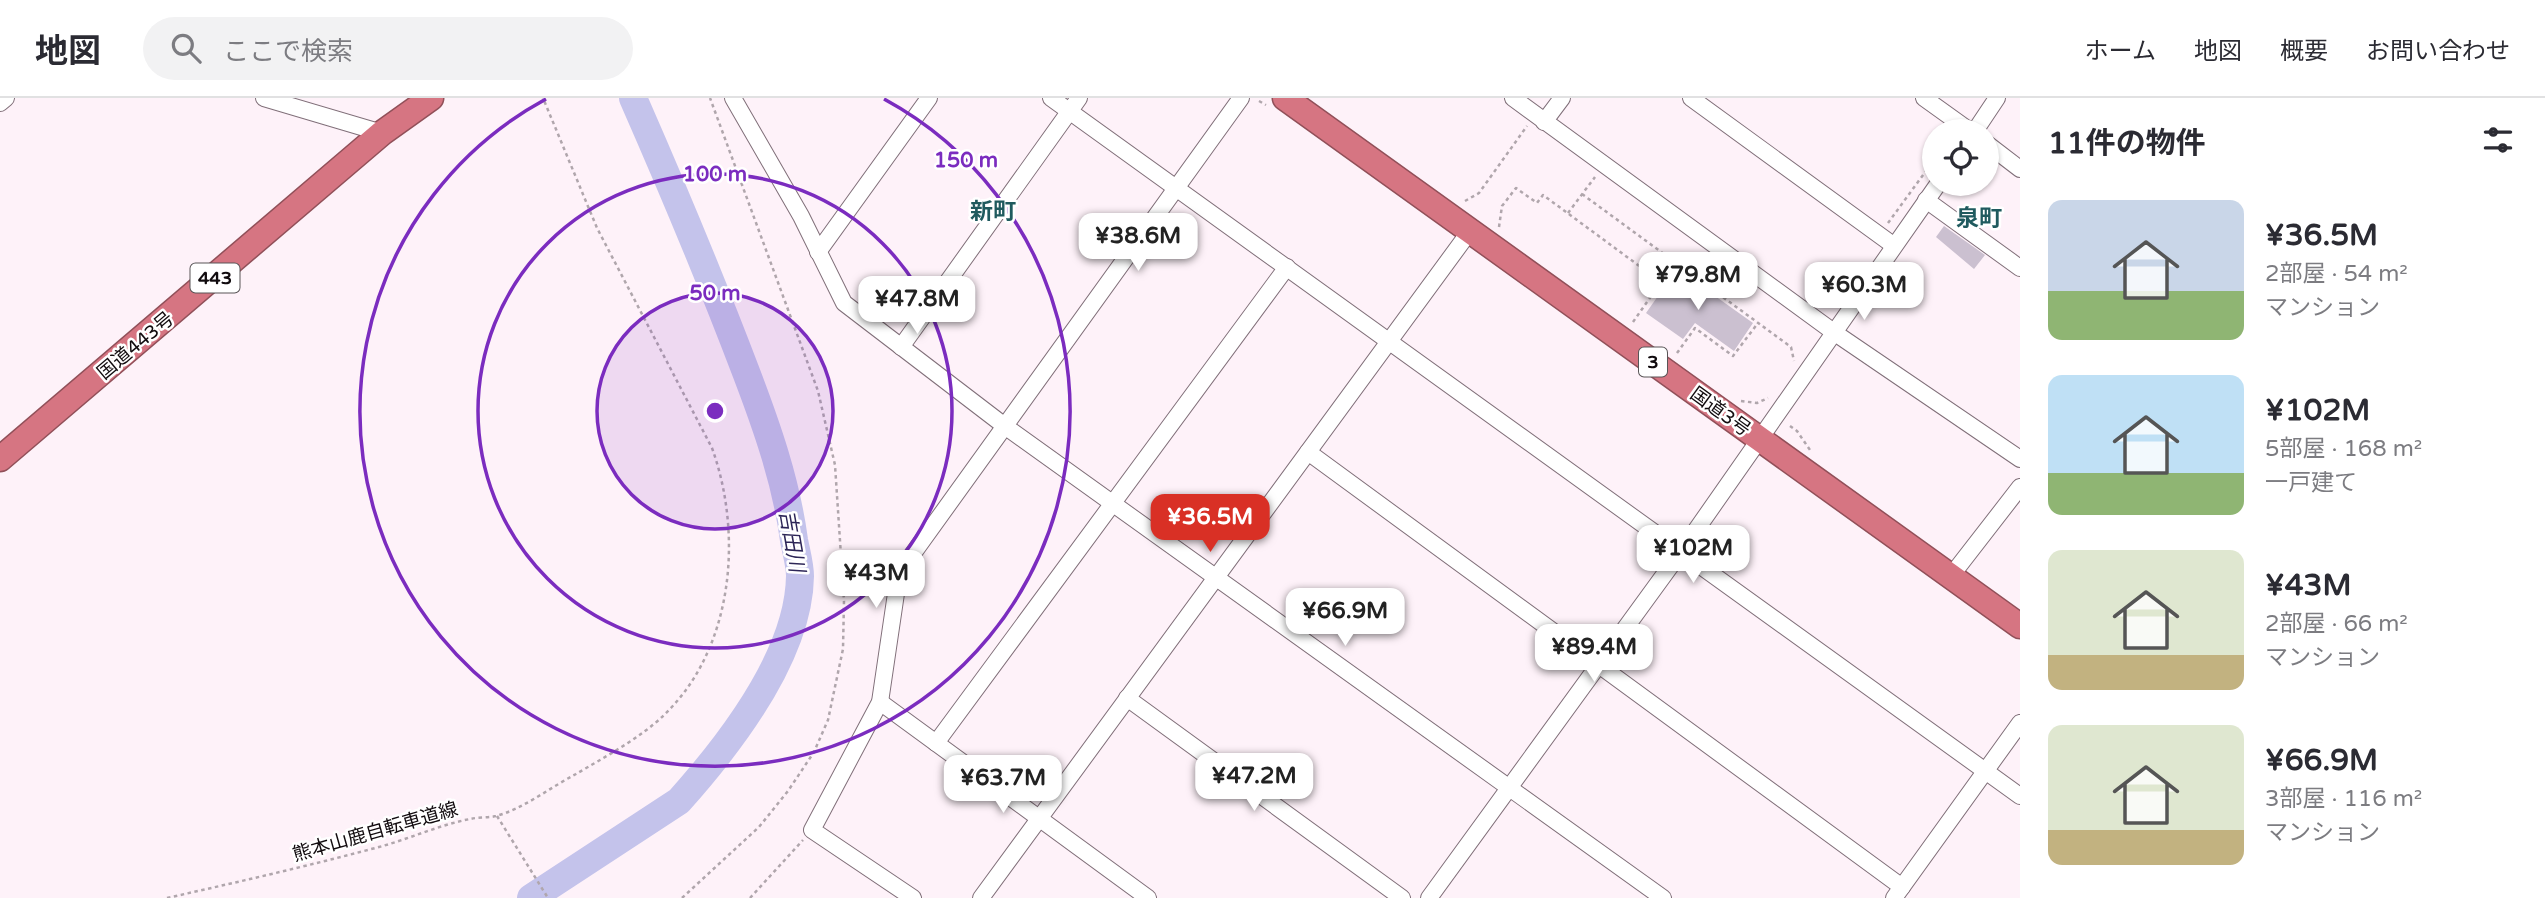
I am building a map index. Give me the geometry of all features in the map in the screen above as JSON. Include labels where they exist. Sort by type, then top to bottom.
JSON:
[{"type":"highway","name":"国道443号","points":[[0,459],[382,134],[431,98]]},
{"type":"highway","name":"国道3号","points":[[1285,98],[1481,230],[1760,440],[2020,626]]},
{"type":"street","points":[[0,103],[6,98]]},
{"type":"street","points":[[264,98],[382,134]]},
{"type":"street","points":[[733,98],[844,303],[1006,427],[1663,898]]},
{"type":"street","points":[[818,252],[929,98]]},
{"type":"street","points":[[1051,98],[1074,105],[1176,189],[2020,796]]},
{"type":"street","points":[[913,898],[812,830],[880,702],[899,573],[1241,98]]},
{"type":"street","points":[[1513,98],[1541,126],[1603,166],[1835,333],[2020,459]]},
{"type":"street","points":[[1541,126],[1562,98]]},
{"type":"street","points":[[1691,98],[1894,244]]},
{"type":"street","points":[[1924,98],[1953,119]]},
{"type":"street","points":[[1983,119],[1997,98]]},
{"type":"street","points":[[901,347],[1074,105]]},
{"type":"street","points":[[1999,153],[2020,169]]},
{"type":"street","points":[[1429,898],[1680,553],[1929,196]]},
{"type":"street","points":[[1926,200],[2020,268]]},
{"type":"street","points":[[981,898],[1388,343],[1481,230]]},
{"type":"street","points":[[936,743],[1287,267]]},
{"type":"street","points":[[1308,452],[1599,665],[1898,893],[2020,723]]},
{"type":"street","points":[[1951,576],[2020,486]]},
{"type":"street","points":[[1127,698],[1402,898]]},
{"type":"street","points":[[880,702],[1148,898]]},
{"type":"path","name":"熊本山鹿自転車道線","points":[[167,898],[383,846],[470,819],[497,816],[596,762],[664,716],[690,681],[709,647],[722,610],[731,536],[725,485],[712,448],[597,228],[543,98]]},
{"type":"path","points":[[682,898],[759,827],[808,762],[828,720],[843,649],[844,601],[835,465],[818,391],[710,98]]},
{"type":"path","points":[[1460,205],[1479,193],[1528,124],[1541,126]]},
{"type":"path","points":[[1568,213],[1603,166]]},
{"type":"path","points":[[1481,230],[1500,234],[1499,216],[1516,188],[1537,203],[1543,195],[1661,282]]},
{"type":"path","points":[[1582,194],[1791,346],[1794,362],[1788,371]]},
{"type":"path","points":[[1629,327],[1675,262]]},
{"type":"path","points":[[1672,358],[1695,328],[1733,356],[1758,322]]},
{"type":"path","points":[[1734,400],[1757,403],[1769,397]]},
{"type":"path","points":[[497,816],[548,898]]},
{"type":"path","points":[[750,898],[812,830]]},
{"type":"building","points":[[1944,226],[1985,255],[1974,269],[1936,237]]},
{"type":"building","points":[[1677,269],[1753,323],[1734,351],[1695,323],[1683,339],[1646,313]]},
{"type":"waterway","name":"吉田川","points":[[531,898],[679,801],[719,753],[758,697],[788,637],[797,606],[799,563],[781,475],[768,434],[705,269],[633,98]]},
{"type":"district","name":"新町","points":[[993,211]]},
{"type":"district","name":"泉町","points":[[1979,218]]}]
